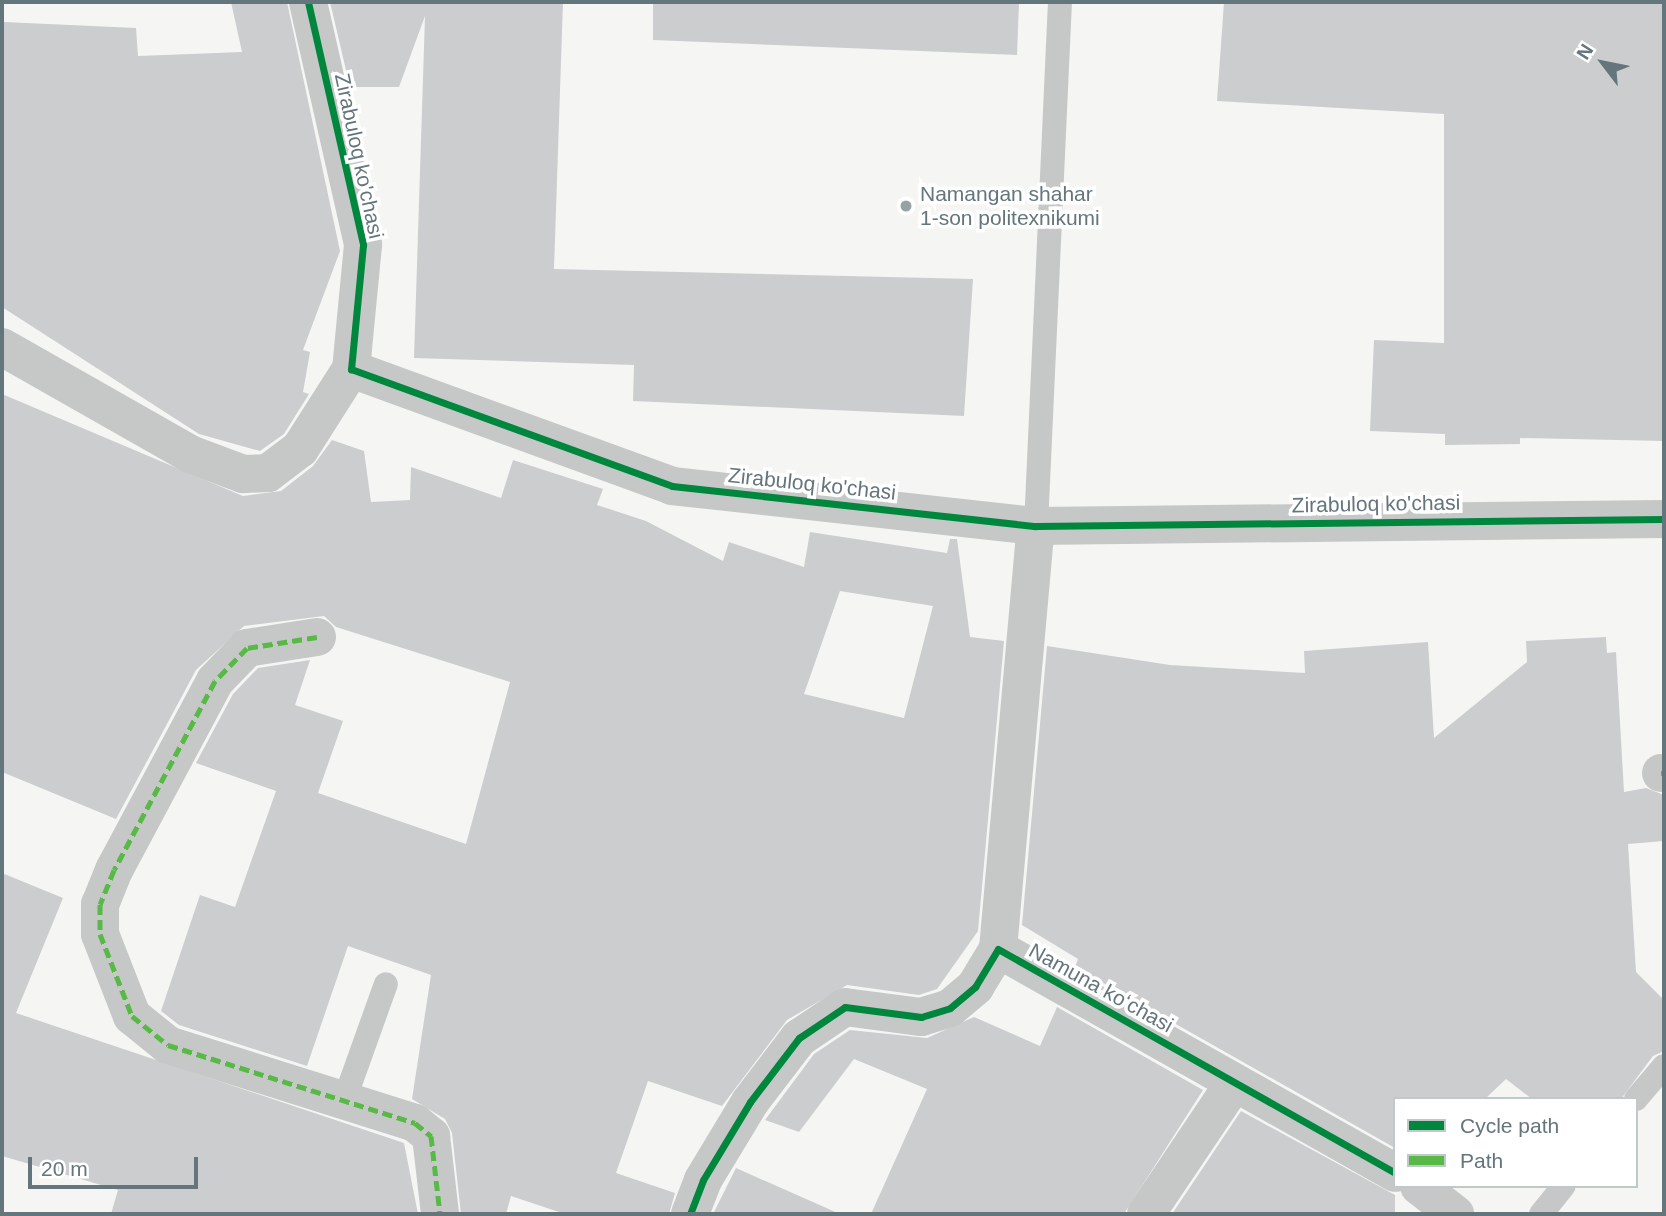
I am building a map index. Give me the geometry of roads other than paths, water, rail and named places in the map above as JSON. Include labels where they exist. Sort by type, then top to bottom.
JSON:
[{"type":"street","name":"Zirabuloq ko'chasi","points":[[308,2],[363,245],[351,369],[673,486],[1036,526],[1664,519]]},
{"type":"street","points":[[2,347],[190,454],[243,474],[268,473],[300,449],[351,369]]},
{"type":"street","points":[[998,949],[1036,526]]},
{"type":"street","points":[[317,637],[247,648],[222,671],[114,870],[100,904],[100,934],[118,992],[147,1032],[168,1045],[415,1124],[431,1136],[440,1214]]},
{"type":"street","name":"Namuna koʻchasi","points":[[690,1214],[703,1180],[750,1102],[799,1038],[845,1007],[921,1017],[950,1008],[975,987],[998,949],[1393,1172]]},
{"type":"street","points":[[1146,1214],[1234,1083]]},
{"type":"street","points":[[1422,1188],[1455,1214]]},
{"type":"lane","points":[[1036,526],[1060,2]]},
{"type":"lane","points":[[344,1101],[386,984]]},
{"type":"lane","points":[[1638,1097],[1664,1066]]},
{"type":"lane","points":[[1541,1214],[1562,1188]]},
{"type":"place","name":"Namangan shahar 1-son politexnikumi","points":[[906,206]]}]
